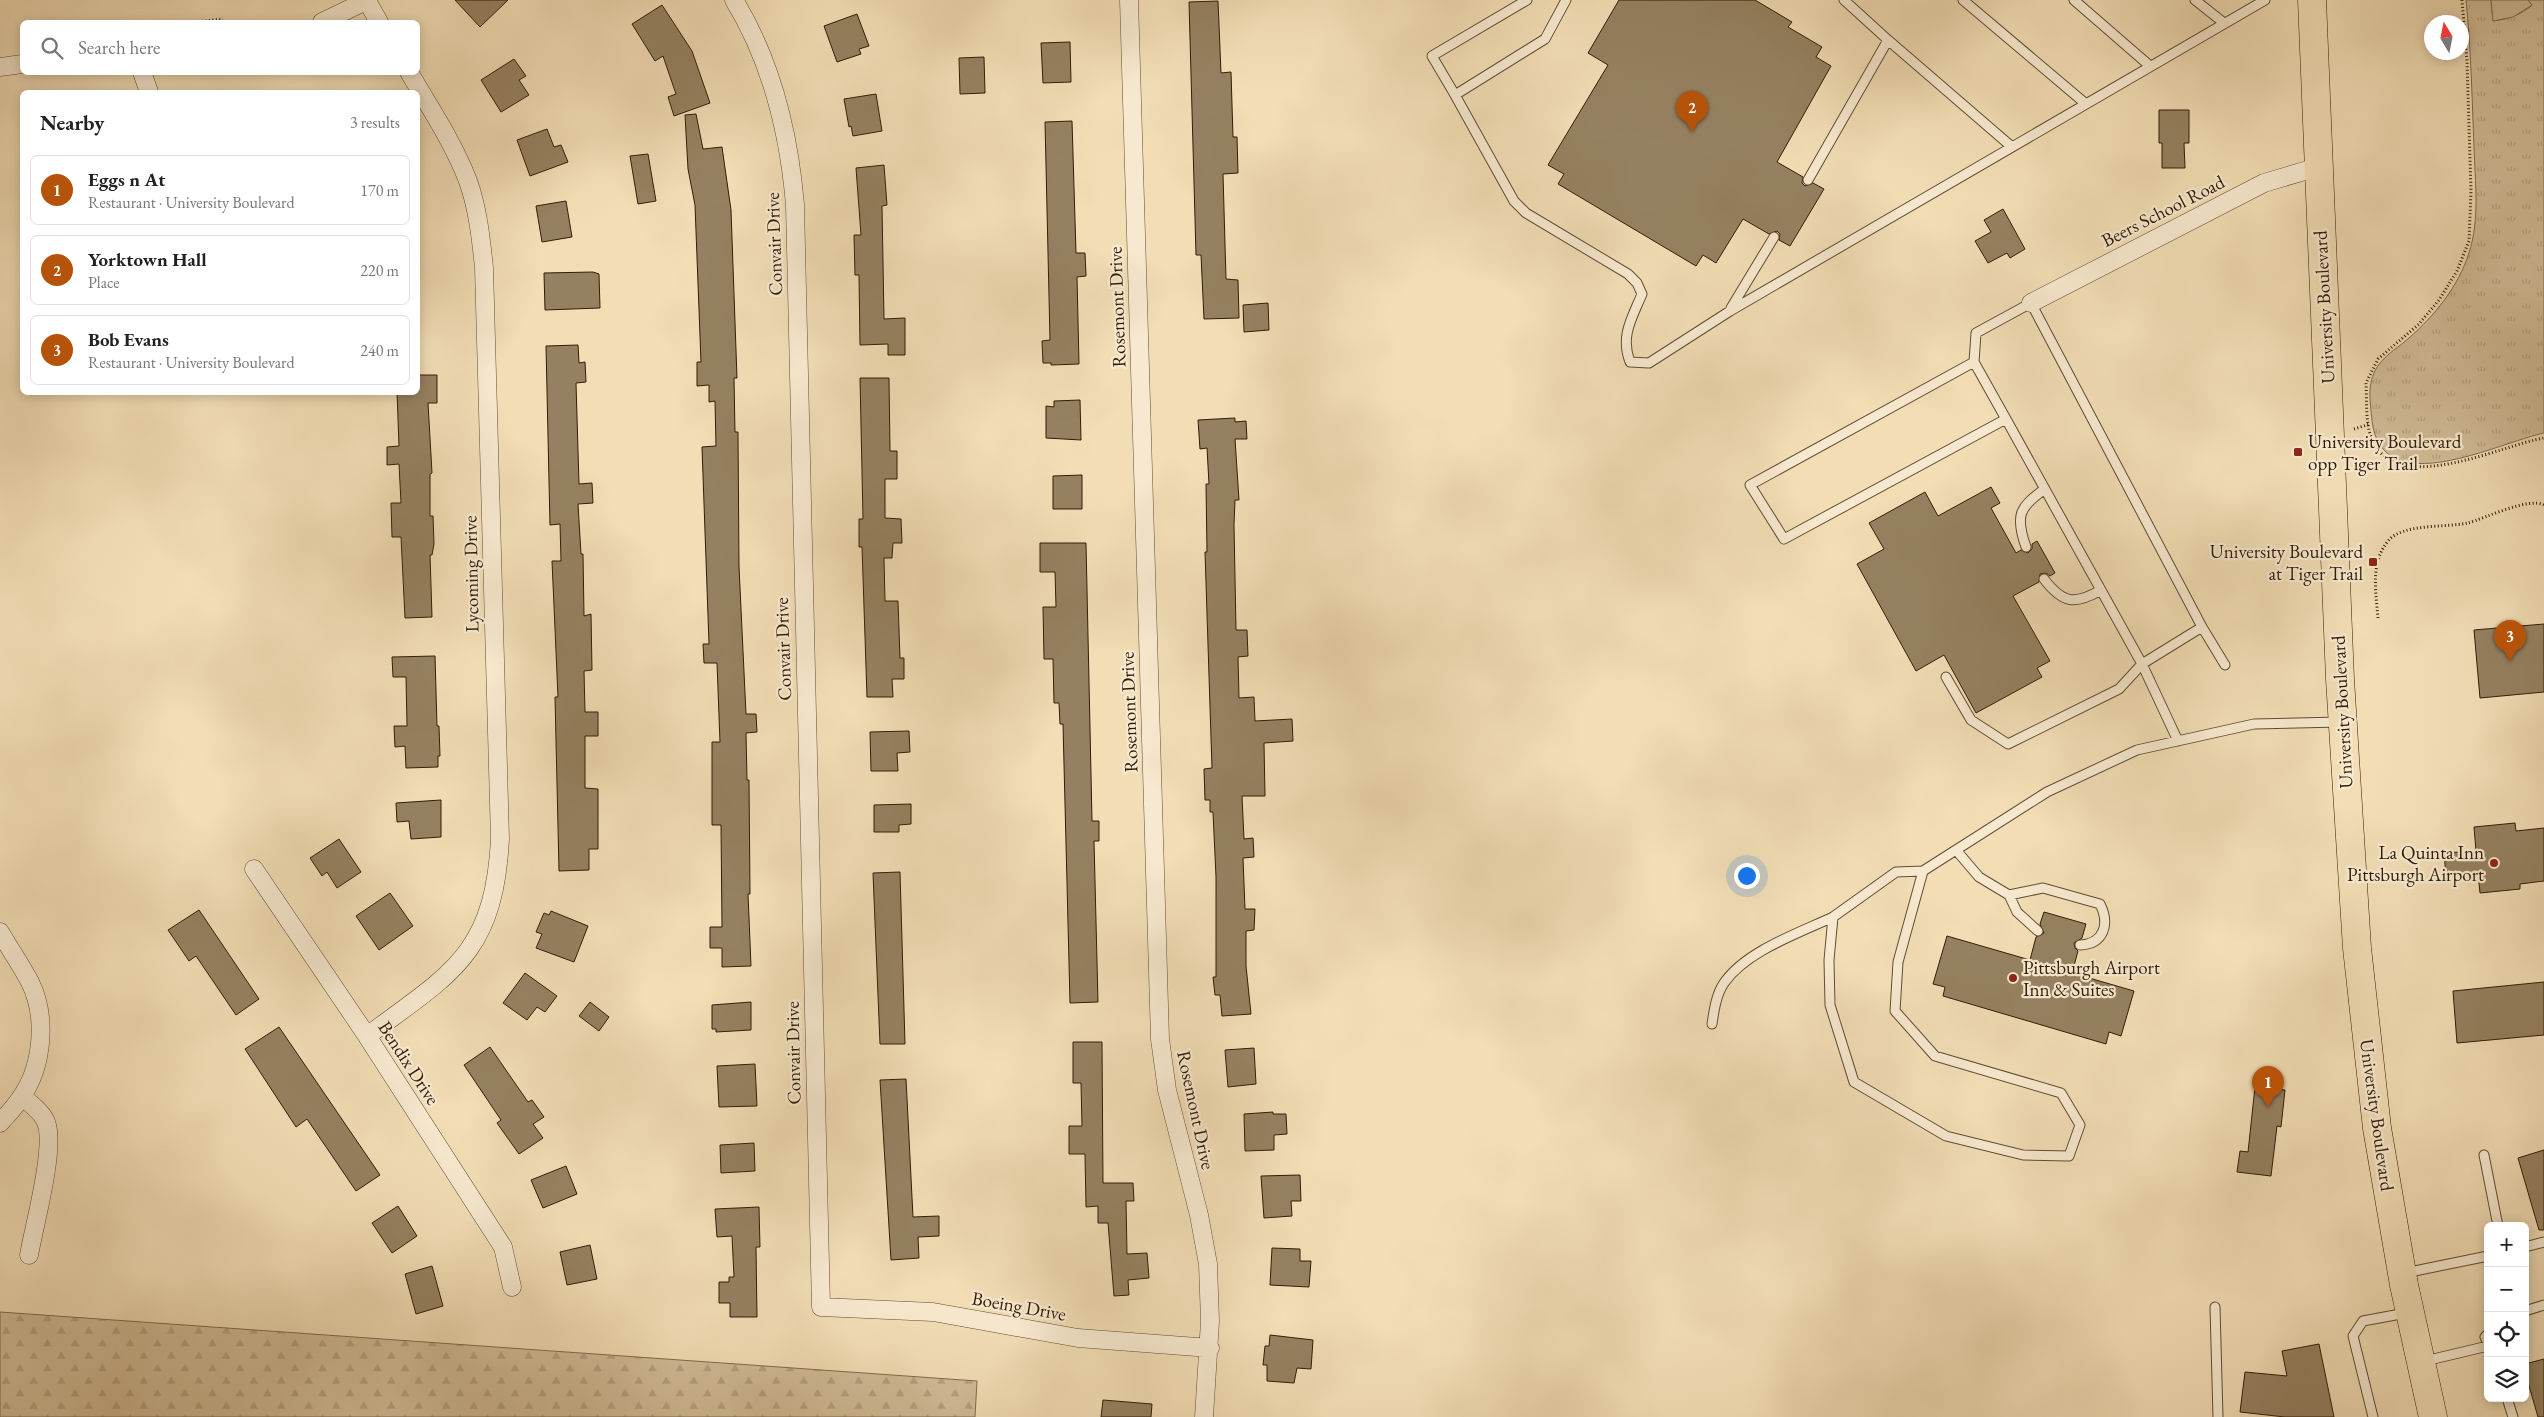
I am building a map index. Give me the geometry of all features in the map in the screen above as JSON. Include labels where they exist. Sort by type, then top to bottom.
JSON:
[{"type":"main road","name":"University Boulevard","points":[[2312,0],[2342,722],[2354,905],[2369,1066],[2377,1128],[2402,1274],[2433,1417]]},
{"type":"street","points":[[326,20],[367,0],[379,20]]},
{"type":"street","name":"Convair Drive","points":[[734,0],[753,35],[774,90],[790,158],[794,205],[821,1307]]},
{"type":"street","name":"Rosemont Drive","points":[[1129,0],[1160,1039],[1167,1090],[1199,1215],[1208,1264],[1210,1348],[1204,1417]]},
{"type":"street","points":[[0,67],[20,64]]},
{"type":"street","points":[[143,75],[148,90]]},
{"type":"street","name":"Lycoming Drive","points":[[411,75],[419,90]]},
{"type":"street","name":"Lycoming Drive","points":[[366,1036],[442,980],[462,961],[476,941],[495,891],[500,839],[484,260],[476,210],[468,183],[445,134],[420,91]]},
{"type":"street","name":"Beers School Road","points":[[2031,303],[2264,183],[2318,167]]},
{"type":"street","name":"Bendix Drive","points":[[254,869],[366,1036],[503,1247],[512,1287]]},
{"type":"street","points":[[0,932],[30,983],[38,1012],[40,1035],[38,1058],[32,1078],[22,1096],[0,1123]]},
{"type":"street","points":[[22,1096],[46,1122],[49,1144],[29,1255]]},
{"type":"street","name":"Boeing Drive","points":[[821,1307],[933,1312],[1078,1338],[1210,1348]]},
{"type":"lane","points":[[1527,0],[1432,56],[1514,201],[1526,213],[1628,274],[1637,283],[1642,294],[1626,330],[1624,343],[1630,362],[1649,363],[1730,311],[2265,0]]},
{"type":"lane","points":[[1455,95],[1545,39],[1566,0]]},
{"type":"lane","points":[[1844,0],[2012,147]]},
{"type":"lane","points":[[1964,0],[2086,104]]},
{"type":"lane","points":[[2074,0],[2150,66]]},
{"type":"lane","points":[[2195,0],[2224,23]]},
{"type":"lane","points":[[1808,180],[1888,40]]},
{"type":"lane","points":[[1730,311],[1774,237]]},
{"type":"lane","points":[[2178,741],[2142,664],[1974,362],[1976,333],[2031,303],[2202,627],[2225,665]]},
{"type":"lane","points":[[1974,362],[1750,485],[1784,539],[2006,419]]},
{"type":"lane","points":[[2026,547],[2019,528],[2021,511],[2028,501],[2045,489]]},
{"type":"lane","points":[[2044,579],[2055,594],[2071,600],[2082,600],[2101,590]]},
{"type":"lane","points":[[1946,677],[1971,720],[2008,744],[2119,689],[2142,664],[2202,627]]},
{"type":"lane","points":[[1712,1024],[1715,1002],[1723,984],[1734,971],[1748,960],[1833,917],[1896,872],[1923,871],[2047,792],[2137,750],[2254,724],[2342,722]]},
{"type":"lane","points":[[1956,850],[1979,877],[2009,895],[2017,912],[2038,931]]},
{"type":"lane","points":[[1833,917],[1829,960],[1830,1005],[1854,1082],[1946,1136],[2023,1155],[2069,1156],[2080,1125],[2061,1093],[1935,1056],[1895,1011],[1898,962],[1923,871]]},
{"type":"lane","points":[[2009,895],[2043,888],[2100,904],[2105,913],[2106,928],[2099,940],[2090,944],[2080,945]]},
{"type":"lane","points":[[2484,1155],[2497,1222]]},
{"type":"lane","points":[[2529,1246],[2544,1242]]},
{"type":"lane","points":[[2402,1274],[2484,1257]]},
{"type":"lane","points":[[2529,1310],[2544,1305]]},
{"type":"lane","points":[[2215,1307],[2218,1417]]},
{"type":"lane","points":[[2373,1417],[2353,1336],[2363,1321],[2410,1312]]},
{"type":"lane","points":[[2421,1362],[2484,1346]]},
{"type":"lane","points":[[2508,1402],[2513,1417]]},
{"type":"path","points":[[2462,0],[2467,61],[2471,191],[2469,241],[2457,271],[2439,300],[2419,324],[2378,359],[2372,367],[2366,383],[2371,433],[2375,445],[2385,456],[2393,462],[2410,466],[2433,465],[2474,458],[2544,438]]},
{"type":"path","points":[[214,20],[223,19]]},
{"type":"path","points":[[2378,618],[2376,569],[2382,550],[2394,535],[2406,530],[2466,523],[2529,503],[2544,505]]},
{"type":"green space","points":[[2466,0],[2491,0],[2493,21],[2519,14],[2532,5],[2528,0],[2544,0],[2544,433],[2444,462],[2418,463],[2396,459],[2380,445],[2372,421],[2370,391],[2373,377],[2380,363],[2437,310],[2459,277],[2469,253],[2475,227],[2476,187],[2469,15],[2467,15]]},
{"type":"green space","points":[[2491,0],[2528,0],[2532,5],[2513,17],[2493,21]]},
{"type":"green space","points":[[0,1312],[977,1381],[975,1417],[0,1417]]},
{"type":"building","points":[[455,0],[508,0],[480,27]]},
{"type":"building","points":[[1619,0],[1755,0],[1792,22],[1788,27],[1822,47],[1816,57],[1831,66],[1777,162],[1803,177],[1802,183],[1805,186],[1813,183],[1824,189],[1790,246],[1779,240],[1780,234],[1777,231],[1769,234],[1743,219],[1716,263],[1703,255],[1696,266],[1558,184],[1564,174],[1548,165],[1608,65],[1588,53]]},
{"type":"building","points":[[1218,1],[1221,73],[1231,72],[1233,137],[1237,137],[1238,173],[1223,174],[1226,279],[1238,280],[1239,318],[1204,319],[1201,255],[1196,255],[1189,2]]},
{"type":"building","points":[[662,5],[692,51],[710,103],[674,116],[668,97],[676,94],[663,56],[655,61],[632,24]]},
{"type":"building","points":[[857,14],[869,46],[859,49],[861,54],[837,62],[824,26]]},
{"type":"building","points":[[1070,42],[1071,82],[1043,83],[1041,43]]},
{"type":"building","points":[[984,57],[985,93],[960,94],[959,58]]},
{"type":"building","points":[[514,59],[526,76],[519,80],[529,95],[501,112],[481,80]]},
{"type":"building","points":[[876,94],[882,131],[853,136],[851,126],[849,127],[844,99]]},
{"type":"building","points":[[2159,110],[2189,110],[2189,143],[2184,143],[2185,168],[2162,168],[2162,143],[2159,143]]},
{"type":"building","points":[[696,114],[703,149],[722,147],[731,210],[737,378],[734,378],[735,432],[738,432],[739,567],[746,714],[756,714],[757,732],[746,733],[747,780],[749,780],[750,894],[748,894],[751,966],[722,967],[722,948],[710,948],[710,927],[722,927],[721,825],[712,825],[712,742],[720,742],[717,663],[704,663],[703,644],[709,644],[702,447],[716,446],[715,401],[709,402],[709,385],[697,386],[697,362],[701,362],[695,205],[688,169],[685,115]]},
{"type":"building","points":[[1072,121],[1076,253],[1085,253],[1086,276],[1077,277],[1079,364],[1051,365],[1051,363],[1043,363],[1042,341],[1050,340],[1045,122]]},
{"type":"building","points":[[547,129],[554,147],[561,145],[568,162],[530,176],[517,140]]},
{"type":"building","points":[[648,154],[656,201],[638,204],[630,156]]},
{"type":"building","points":[[884,165],[887,205],[882,206],[884,319],[905,318],[905,355],[888,355],[888,344],[860,345],[859,275],[855,275],[854,235],[861,235],[856,168]]},
{"type":"building","points":[[566,201],[572,237],[542,242],[536,206]]},
{"type":"building","points":[[2003,209],[2025,249],[2010,258],[2007,253],[1988,263],[1975,241],[1991,232],[1984,220]]},
{"type":"building","points":[[593,272],[599,274],[600,308],[545,310],[544,273]]},
{"type":"building","points":[[1268,303],[1269,330],[1244,332],[1243,305]]},
{"type":"building","points":[[578,345],[579,363],[585,362],[586,382],[576,383],[579,484],[592,483],[593,503],[578,504],[581,554],[583,554],[584,616],[591,614],[592,670],[584,671],[585,712],[598,712],[598,736],[585,736],[585,788],[598,789],[598,849],[589,849],[589,870],[559,871],[555,697],[558,697],[552,561],[561,561],[560,524],[550,525],[546,346]]},
{"type":"building","points":[[420,375],[437,375],[437,403],[428,403],[432,473],[430,474],[430,516],[433,516],[434,544],[432,555],[430,555],[432,617],[405,618],[401,537],[392,537],[391,503],[401,503],[399,464],[387,465],[387,447],[399,446],[397,395],[420,395]]},
{"type":"building","points":[[860,378],[889,378],[890,451],[897,451],[897,479],[885,479],[885,518],[901,519],[902,543],[893,543],[892,558],[884,558],[885,601],[898,601],[900,658],[904,658],[904,679],[892,679],[893,697],[867,697],[862,547],[859,547],[859,519],[863,519]]},
{"type":"building","points":[[1080,400],[1081,440],[1046,438],[1046,406],[1054,407],[1054,401]]},
{"type":"building","points":[[1235,418],[1235,422],[1246,421],[1247,439],[1235,439],[1239,500],[1235,500],[1234,525],[1236,630],[1247,630],[1248,656],[1238,657],[1239,698],[1254,697],[1255,721],[1292,719],[1293,741],[1264,743],[1265,796],[1242,796],[1244,839],[1253,838],[1254,857],[1243,858],[1245,909],[1255,909],[1254,930],[1246,931],[1246,966],[1251,1014],[1222,1016],[1220,995],[1215,995],[1213,977],[1216,977],[1216,877],[1213,812],[1210,812],[1210,800],[1205,800],[1204,769],[1212,768],[1205,552],[1207,552],[1206,484],[1209,484],[1207,448],[1200,449],[1198,420]]},
{"type":"building","points":[[1082,475],[1082,509],[1053,509],[1053,476]]},
{"type":"building","points":[[1991,487],[2000,503],[1991,508],[2016,553],[2021,550],[2028,553],[2032,549],[2032,544],[2037,541],[2055,573],[2050,576],[2046,573],[2040,574],[2039,582],[2013,596],[2050,661],[2037,668],[2042,677],[1976,713],[1944,655],[1916,671],[1857,564],[1884,549],[1869,523],[1925,492],[1938,516]]},
{"type":"building","points":[[1040,543],[1086,543],[1092,821],[1099,821],[1099,841],[1094,841],[1098,1002],[1070,1003],[1063,724],[1060,724],[1059,703],[1054,703],[1053,659],[1044,659],[1043,607],[1056,607],[1055,572],[1040,572]]},
{"type":"building","points":[[2544,624],[2544,692],[2480,698],[2474,630]]},
{"type":"building","points":[[435,656],[440,756],[438,756],[438,767],[406,768],[405,746],[395,747],[394,726],[407,726],[406,677],[393,677],[392,657]]},
{"type":"building","points":[[909,731],[910,752],[897,753],[898,771],[871,771],[870,732]]},
{"type":"building","points":[[441,800],[441,837],[411,839],[409,821],[397,822],[396,803]]},
{"type":"building","points":[[911,804],[911,824],[899,825],[899,832],[874,832],[874,805]]},
{"type":"building","name":"La Quinta Inn Pittsburgh Airport","points":[[2515,823],[2516,831],[2544,828],[2544,881],[2520,884],[2520,889],[2480,893],[2478,873],[2446,876],[2444,853],[2476,851],[2474,827]]},
{"type":"building","points":[[339,839],[361,872],[337,888],[327,872],[322,876],[310,858]]},
{"type":"building","points":[[900,872],[905,1044],[880,1044],[873,873]]},
{"type":"building","points":[[390,893],[413,926],[379,950],[356,916]]},
{"type":"building","points":[[199,910],[259,999],[236,1015],[196,956],[189,961],[168,930]]},
{"type":"building","points":[[551,911],[588,926],[574,962],[536,948],[542,934],[536,932],[544,913],[549,915]]},
{"type":"building","name":"Pittsburgh Airport Inn & Suites","points":[[2044,912],[2086,924],[2082,938],[2074,943],[2078,951],[2072,973],[2134,991],[2121,1036],[2109,1032],[2106,1044],[1943,996],[1945,987],[1933,984],[1947,936],[2030,960],[2036,937],[2044,933],[2040,924]]},
{"type":"building","points":[[525,973],[557,996],[545,1012],[537,1007],[527,1020],[503,1003]]},
{"type":"building","points":[[2544,982],[2544,1035],[2457,1043],[2453,991]]},
{"type":"building","points":[[590,1002],[609,1017],[599,1031],[579,1016]]},
{"type":"building","points":[[751,1002],[751,1030],[716,1032],[716,1029],[712,1029],[712,1005]]},
{"type":"building","points":[[279,1027],[380,1175],[356,1191],[307,1119],[296,1127],[245,1049]]},
{"type":"building","points":[[1073,1042],[1102,1042],[1103,1183],[1133,1183],[1134,1201],[1126,1201],[1127,1254],[1147,1253],[1149,1278],[1128,1280],[1129,1295],[1114,1296],[1108,1223],[1098,1223],[1098,1206],[1086,1207],[1085,1154],[1069,1154],[1069,1126],[1082,1126],[1081,1083],[1073,1083]]},
{"type":"building","points":[[490,1047],[528,1102],[532,1100],[544,1117],[533,1124],[543,1138],[519,1154],[497,1123],[501,1120],[464,1065]]},
{"type":"building","points":[[1254,1048],[1256,1084],[1228,1087],[1225,1050]]},
{"type":"building","points":[[755,1064],[757,1106],[719,1107],[717,1066]]},
{"type":"building","points":[[906,1079],[913,1217],[939,1216],[939,1236],[918,1237],[919,1258],[891,1260],[880,1080]]},
{"type":"building","points":[[2255,1087],[2285,1090],[2281,1127],[2277,1126],[2271,1176],[2237,1172],[2240,1151],[2248,1152]]},
{"type":"building","points":[[1273,1112],[1273,1114],[1286,1114],[1287,1134],[1274,1135],[1274,1150],[1245,1151],[1244,1114]]},
{"type":"building","points":[[754,1143],[755,1171],[721,1173],[720,1145]]},
{"type":"building","points":[[2544,1150],[2544,1230],[2539,1230],[2518,1158]]},
{"type":"building","points":[[566,1166],[577,1194],[543,1208],[531,1180]]},
{"type":"building","points":[[1300,1175],[1301,1201],[1291,1201],[1292,1216],[1264,1218],[1261,1176]]},
{"type":"building","points":[[398,1206],[417,1236],[392,1253],[372,1223]]},
{"type":"building","points":[[759,1207],[760,1247],[756,1247],[757,1317],[730,1317],[730,1303],[719,1303],[719,1282],[729,1282],[729,1277],[734,1277],[732,1236],[717,1237],[715,1209]]},
{"type":"building","points":[[590,1245],[597,1279],[567,1285],[560,1252]]},
{"type":"building","points":[[1272,1248],[1300,1249],[1300,1261],[1311,1261],[1309,1287],[1270,1285]]},
{"type":"building","points":[[432,1266],[443,1306],[416,1314],[405,1274]]},
{"type":"building","points":[[1270,1335],[1313,1340],[1311,1369],[1297,1368],[1294,1383],[1267,1381],[1267,1365],[1263,1365],[1265,1346],[1269,1346]]},
{"type":"building","points":[[2319,1344],[2334,1417],[2285,1417],[2240,1412],[2245,1372],[2287,1376],[2282,1351]]},
{"type":"building","points":[[2544,1359],[2544,1417],[2538,1417],[2529,1386],[2529,1363]]},
{"type":"building","points":[[1103,1400],[1152,1404],[1151,1417],[1101,1417]]},
{"type":"place","name":"Yorktown Hall","points":[[1692,132]]},
{"type":"place","name":"University Boulevard opp Tiger Trail","points":[[2298,452]]},
{"type":"place","name":"University Boulevard at Tiger Trail","points":[[2373,562]]},
{"type":"place","name":"Bob Evans","points":[[2510,661]]},
{"type":"place","name":"La Quinta Inn Pittsburgh Airport","points":[[2494,863]]},
{"type":"place","name":"Pittsburgh Airport Inn & Suites","points":[[2013,978]]},
{"type":"place","name":"Eggs n At","points":[[2268,1107]]}]
